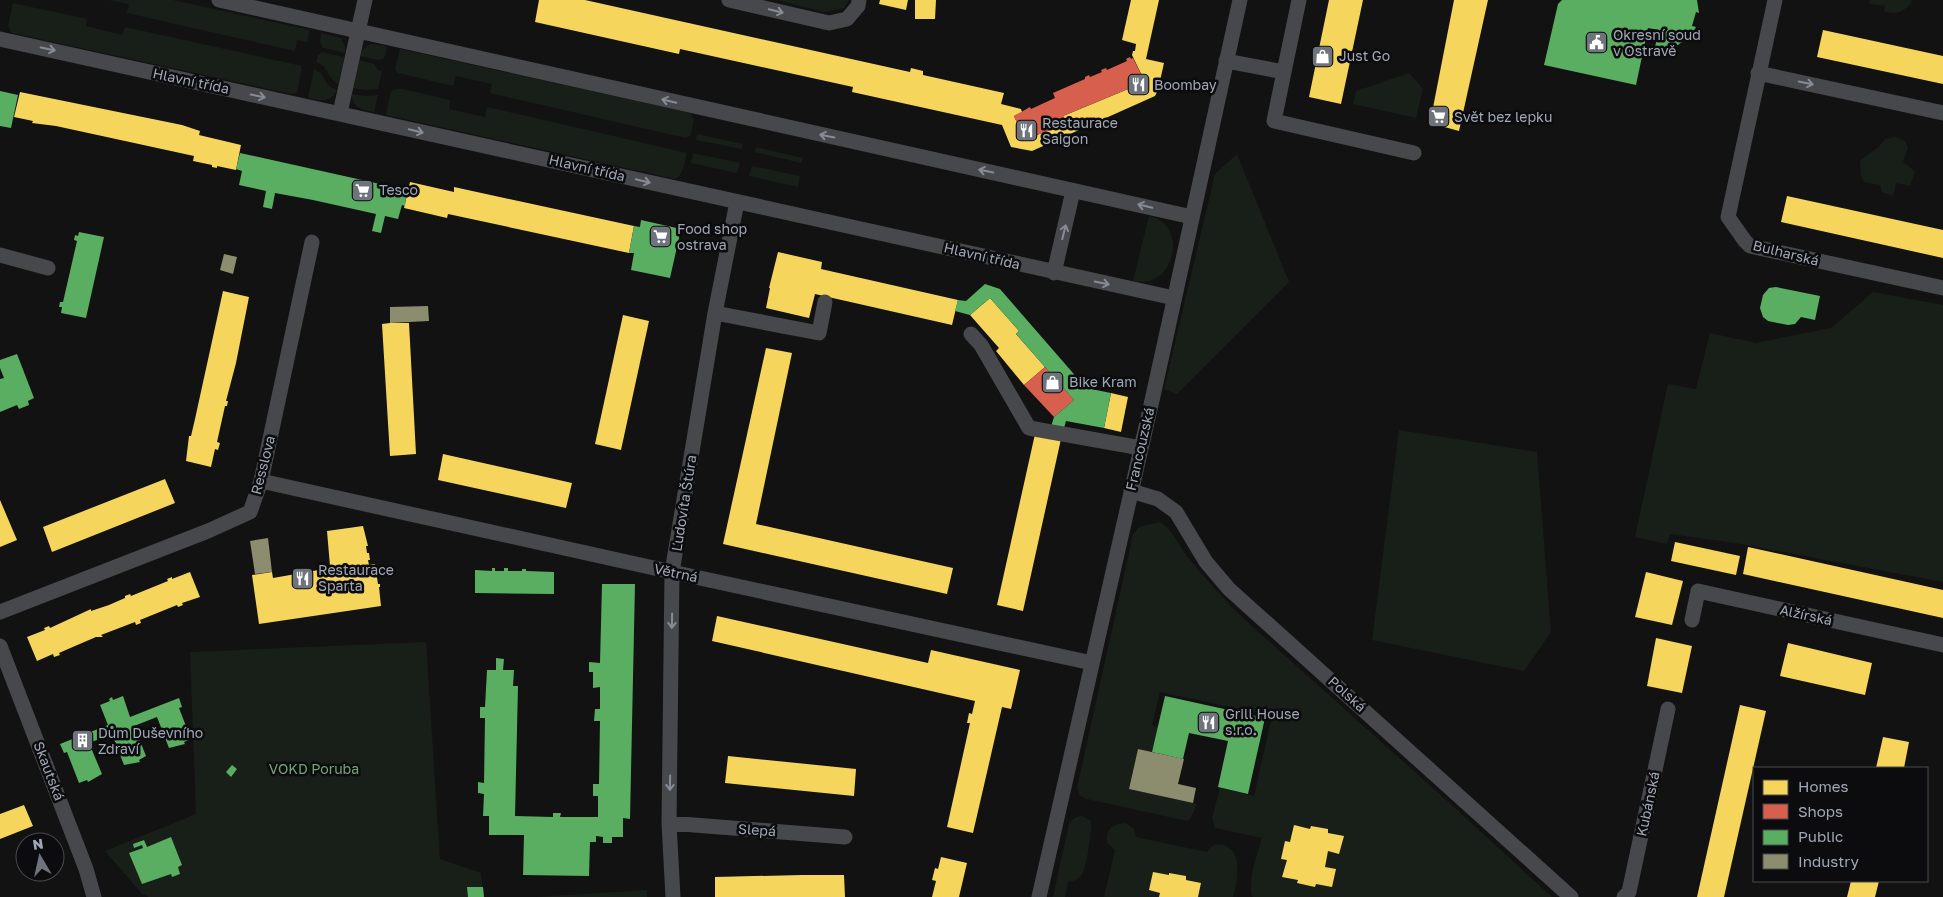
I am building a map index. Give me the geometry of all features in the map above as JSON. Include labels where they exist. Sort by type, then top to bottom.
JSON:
[{"type":"street","points":[[220,0],[1192,217]]},
{"type":"street","points":[[340,114],[365,0]]},
{"type":"street","points":[[729,0],[829,23],[847,19],[858,6],[859,0]]},
{"type":"street","name":"Francouzská","points":[[1039,897],[1240,0]]},
{"type":"street","points":[[1299,0],[1274,121],[1414,153]]},
{"type":"street","name":"Bulharská","points":[[1774,0],[1728,217],[1750,246],[1943,288]]},
{"type":"street","name":"Hlavní třída","points":[[0,39],[1174,298]]},
{"type":"street","points":[[1226,61],[1284,72]]},
{"type":"street","points":[[1758,73],[1943,113]]},
{"type":"street","points":[[1054,273],[1074,191]]},
{"type":"street","name":"Ľudovíta Štúra","points":[[673,897],[669,823],[672,572],[715,313],[737,202]]},
{"type":"street","name":"Resslova","points":[[0,612],[208,531],[250,512],[261,481],[312,242]]},
{"type":"street","points":[[0,255],[48,268]]},
{"type":"street","points":[[715,313],[819,333],[825,302]]},
{"type":"street","points":[[971,334],[981,346],[1029,428],[1141,448]]},
{"type":"street","name":"Větrná","points":[[261,481],[1092,662]]},
{"type":"street","name":"Polská","points":[[1131,491],[1158,499],[1176,512],[1206,562],[1236,596],[1410,750],[1571,897]]},
{"type":"street","name":"Alžírská","points":[[1692,620],[1698,591],[1943,645]]},
{"type":"street","name":"Skautská","points":[[0,646],[83,860],[94,897]]},
{"type":"street","name":"Kubánská","points":[[1624,897],[1629,892],[1668,709]]},
{"type":"street","name":"Slepá","points":[[669,823],[845,837]]},
{"type":"green space","points":[[108,0],[173,0],[310,30],[307,42],[297,40],[295,51],[127,13],[129,4]]},
{"type":"green space","points":[[777,0],[849,0],[844,8],[824,12]]},
{"type":"green space","points":[[1869,0],[1912,0],[1911,4],[1905,9],[1892,13],[1884,11],[1885,6],[1870,4]]},
{"type":"green space","points":[[13,3],[87,19],[86,26],[122,35],[125,27],[302,66],[297,93],[292,94],[12,33],[8,26]]},
{"type":"green space","points":[[321,33],[341,38],[345,46],[345,53],[323,48],[320,42]]},
{"type":"green space","points":[[370,44],[387,46],[383,59],[378,60],[360,56],[363,49]]},
{"type":"green space","points":[[400,49],[690,113],[694,119],[691,135],[686,138],[490,93],[492,84],[456,76],[453,86],[398,73],[395,70]]},
{"type":"green space","points":[[322,52],[344,57],[338,84],[334,82],[321,64],[316,62],[318,55]]},
{"type":"green space","points":[[359,60],[374,64],[378,70],[382,71],[378,89],[352,88]]},
{"type":"green space","points":[[314,69],[321,74],[332,88],[337,90],[332,97],[325,100],[308,98]]},
{"type":"green space","points":[[1409,73],[1423,89],[1416,118],[1353,104],[1356,91]]},
{"type":"green space","points":[[397,89],[450,100],[449,109],[485,117],[487,107],[687,153],[682,171],[675,179],[386,115],[391,91]]},
{"type":"green space","points":[[352,94],[378,95],[374,112],[358,108],[352,99]]},
{"type":"green space","points":[[697,134],[743,144],[742,149],[696,140]]},
{"type":"green space","points":[[1895,137],[1904,140],[1908,147],[1903,162],[1915,171],[1910,186],[1896,183],[1893,196],[1882,192],[1880,185],[1864,182],[1861,175],[1860,161],[1885,139]]},
{"type":"green space","points":[[756,147],[803,158],[801,163],[755,152]]},
{"type":"green space","points":[[693,153],[740,163],[737,173],[691,163]]},
{"type":"green space","points":[[1237,154],[1289,282],[1177,394],[1164,389],[1215,174]]},
{"type":"green space","points":[[752,166],[800,176],[798,187],[749,176]]},
{"type":"green space","points":[[1149,216],[1162,221],[1169,231],[1173,242],[1172,255],[1168,266],[1159,276],[1148,281],[1133,281]]},
{"type":"green space","points":[[1873,292],[1943,305],[1943,582],[1735,543],[1670,534],[1667,544],[1635,537],[1668,384],[1696,389],[1710,333],[1756,343],[1831,328]]},
{"type":"green space","points":[[1399,430],[1537,452],[1551,632],[1524,671],[1372,640]]},
{"type":"green space","points":[[1160,522],[1172,533],[1187,556],[1208,581],[1245,620],[1552,897],[1253,897],[1251,892],[1252,877],[1262,838],[1215,828],[1212,818],[1220,788],[1254,796],[1272,716],[1160,692],[1152,725],[1158,727],[1152,752],[1138,749],[1129,789],[1197,804],[1191,818],[1187,821],[1080,796],[1077,788],[1133,535],[1139,527]]},
{"type":"green space","name":"VOKD Poruba","points":[[426,642],[440,859],[481,873],[484,897],[149,897],[142,894],[105,851],[196,814],[190,652]]},
{"type":"green space","points":[[1082,816],[1091,821],[1089,848],[1084,870],[1078,879],[1068,882],[1065,897],[1053,897],[1069,824],[1074,818]]},
{"type":"green space","points":[[1126,823],[1134,829],[1136,837],[1207,852],[1215,845],[1225,845],[1236,856],[1238,866],[1233,897],[1104,897],[1115,850],[1107,843],[1107,834],[1113,826]]},
{"type":"green space","points":[[647,890],[647,897],[536,897]]},
{"type":"building: Homes","points":[[539,0],[585,0],[910,72],[911,68],[923,71],[923,75],[1004,93],[1001,104],[1021,109],[1022,112],[1014,116],[1025,140],[1066,123],[1063,116],[1145,82],[1132,55],[1136,44],[1122,40],[1131,0],[1159,0],[1146,59],[1164,63],[1155,96],[1032,151],[1011,147],[1002,125],[852,92],[853,87],[680,49],[679,54],[535,22]]},
{"type":"building: Homes","points":[[880,0],[908,0],[906,10],[879,4]]},
{"type":"building: Homes","points":[[915,0],[936,0],[935,19],[915,19]]},
{"type":"building: Homes","points":[[1329,0],[1363,0],[1341,104],[1309,97]]},
{"type":"building: Homes","points":[[1454,0],[1488,0],[1459,131],[1430,123]]},
{"type":"building: Homes","points":[[1823,30],[1943,56],[1943,84],[1817,57]]},
{"type":"building: Homes","points":[[20,92],[182,125],[200,131],[199,135],[241,145],[236,170],[217,166],[217,168],[212,167],[212,165],[193,161],[194,156],[56,126],[32,123],[33,121],[14,117]]},
{"type":"building: Homes","points":[[410,182],[454,192],[454,187],[634,226],[629,253],[448,214],[447,218],[404,208]]},
{"type":"building: Homes","points":[[1787,196],[1943,230],[1943,258],[1781,222]]},
{"type":"building: Homes","points":[[778,252],[822,262],[821,269],[958,300],[952,325],[815,294],[809,318],[766,308]]},
{"type":"building: Homes","points":[[223,291],[249,297],[236,363],[226,401],[228,401],[227,406],[225,406],[217,442],[220,443],[218,450],[215,449],[211,467],[186,461],[189,436],[191,436],[195,419]]},
{"type":"building: Homes","points":[[990,298],[1019,331],[1016,334],[1045,367],[1024,385],[996,351],[999,348],[970,315]]},
{"type":"building: Homes","points":[[623,315],[649,321],[621,450],[595,444]]},
{"type":"building: Homes","points":[[409,323],[416,454],[390,456],[382,324]]},
{"type":"building: Homes","points":[[766,348],[792,353],[756,524],[953,568],[947,594],[723,544]]},
{"type":"building: Homes","points":[[1111,393],[1128,397],[1121,432],[1104,428]]},
{"type":"building: Homes","points":[[1035,434],[1061,439],[1023,611],[997,605]]},
{"type":"building: Homes","points":[[443,454],[572,483],[566,508],[438,480]]},
{"type":"building: Homes","points":[[165,479],[175,503],[52,552],[43,527]]},
{"type":"building: Homes","points":[[0,500],[17,540],[0,547]]},
{"type":"building: Homes","points":[[363,526],[368,546],[366,546],[367,553],[369,553],[369,565],[375,564],[378,584],[380,584],[381,606],[259,624],[252,575],[272,572],[273,578],[330,568],[333,570],[332,566],[330,566],[327,531]]},
{"type":"building: Homes","points":[[1675,542],[1740,556],[1736,575],[1671,561]]},
{"type":"building: Homes","points":[[1748,547],[1943,590],[1943,618],[1743,574]]},
{"type":"building: Homes","points":[[190,572],[200,597],[140,620],[141,623],[136,625],[135,622],[101,635],[103,637],[96,637],[59,653],[60,655],[54,657],[53,654],[37,661],[27,637],[91,609],[91,611],[109,605],[125,598],[125,596],[130,594],[131,596],[168,581],[167,579]]},
{"type":"building: Homes","points":[[1646,572],[1683,581],[1672,625],[1635,617]]},
{"type":"building: Homes","points":[[717,616],[928,663],[931,650],[1020,670],[1011,709],[1002,707],[973,833],[947,827],[970,723],[967,723],[969,713],[972,714],[975,701],[712,641]]},
{"type":"building: Homes","points":[[1656,638],[1692,646],[1682,693],[1647,686]]},
{"type":"building: Homes","points":[[1788,643],[1872,663],[1865,695],[1780,676]]},
{"type":"building: Homes","points":[[1740,705],[1766,711],[1724,897],[1697,897]]},
{"type":"building: Homes","points":[[1883,737],[1909,742],[1904,767],[1876,767]]},
{"type":"building: Homes","points":[[728,756],[856,769],[854,796],[725,783]]},
{"type":"building: Homes","points":[[24,805],[33,826],[0,839],[0,814]]},
{"type":"building: Homes","points":[[1294,825],[1310,829],[1311,826],[1328,829],[1328,833],[1344,836],[1339,854],[1328,851],[1325,867],[1336,869],[1332,887],[1316,884],[1315,887],[1297,883],[1298,880],[1282,877],[1287,860],[1281,859],[1285,841],[1290,842]]},
{"type":"building: Homes","points":[[941,857],[967,863],[959,897],[932,897],[936,881],[932,880],[935,868],[938,869]]},
{"type":"building: Homes","points":[[1153,872],[1186,876],[1186,880],[1201,883],[1198,897],[1159,897],[1160,893],[1149,890]]},
{"type":"building: Homes","points":[[844,875],[845,897],[715,897],[715,877]]},
{"type":"building: Homes","points":[[1851,882],[1879,882],[1875,897],[1847,897]]},
{"type":"building: Shops","points":[[1130,57],[1131,59],[1133,58],[1145,82],[1063,116],[1066,123],[1025,140],[1014,116],[1030,107],[1031,109],[1055,98],[1053,93],[1085,79],[1089,75],[1090,77],[1102,72],[1101,70],[1106,68],[1107,70],[1127,61],[1126,59]]},
{"type":"building: Shops","points":[[1045,367],[1074,400],[1054,417],[1024,385]]},
{"type":"building: Public","name":"Okresní soud v Ostravě","points":[[1562,0],[1697,0],[1699,13],[1696,12],[1692,26],[1696,27],[1692,34],[1678,45],[1655,47],[1659,30],[1648,28],[1636,85],[1544,65],[1558,4]]},
{"type":"building: Public","points":[[0,91],[18,95],[11,128],[0,126]]},
{"type":"building: Public","points":[[240,153],[407,190],[405,206],[402,205],[398,219],[385,216],[381,233],[372,231],[376,214],[313,200],[275,193],[272,209],[263,207],[266,191],[239,185],[242,171],[236,169]]},
{"type":"building: Public","points":[[641,220],[681,229],[670,278],[631,270],[634,253],[629,253],[634,226],[640,227]]},
{"type":"building: Public","points":[[79,232],[104,237],[86,318],[61,313],[62,307],[59,307],[60,302],[63,302],[77,241],[74,240],[75,235],[78,236]]},
{"type":"building: Public","points":[[985,284],[1000,289],[1086,388],[1111,393],[1104,428],[1066,421],[1061,439],[1048,436],[1054,417],[1074,400],[1016,334],[1019,331],[990,298],[970,315],[955,311],[958,300],[966,301]]},
{"type":"building: Public","points":[[1776,287],[1820,296],[1815,320],[1801,317],[1795,324],[1788,325],[1768,321],[1763,317],[1760,308],[1763,295],[1769,288]]},
{"type":"building: Public","points":[[17,354],[34,398],[28,401],[29,405],[19,409],[17,405],[0,412],[0,379],[4,378],[0,368],[0,360]]},
{"type":"building: Public","points":[[492,568],[495,568],[495,571],[504,571],[504,568],[508,568],[508,571],[522,571],[522,569],[526,569],[526,571],[554,572],[554,594],[475,593],[475,570],[492,571]]},
{"type":"building: Public","points":[[602,584],[635,584],[630,819],[623,818],[623,837],[612,837],[612,843],[603,843],[603,837],[596,836],[596,842],[590,842],[589,876],[523,875],[524,835],[489,835],[489,816],[483,816],[484,794],[478,793],[478,782],[484,783],[485,718],[480,718],[480,707],[485,707],[487,670],[496,670],[496,658],[504,659],[503,670],[514,670],[513,686],[518,686],[515,816],[553,817],[553,813],[561,813],[560,817],[598,817],[598,796],[593,796],[593,784],[599,784],[600,721],[594,721],[595,709],[600,709],[600,687],[593,688],[593,672],[589,672],[589,662],[600,663]]},
{"type":"building: Public","name":"Dům Duševního Zdraví","points":[[123,696],[130,717],[179,698],[182,707],[179,708],[191,739],[184,742],[185,744],[169,748],[157,717],[134,726],[146,756],[139,760],[140,762],[124,765],[112,734],[89,743],[102,774],[88,782],[87,780],[79,783],[67,752],[64,753],[60,744],[108,725],[100,705],[110,701],[109,699],[112,697],[113,700]]},
{"type":"building: Public","points":[[1165,696],[1265,718],[1248,794],[1218,787],[1228,741],[1189,733],[1183,759],[1152,752]]},
{"type":"building: Public","points":[[232,765],[237,769],[231,777],[226,772]]},
{"type":"building: Public","points":[[171,837],[182,865],[178,867],[180,874],[172,877],[171,874],[142,884],[129,853],[143,848],[142,845],[134,848],[133,844],[144,840],[147,847]]},
{"type":"building: Public","points":[[467,887],[483,887],[484,897],[468,897]]},
{"type":"building: Industry","points":[[224,254],[237,257],[233,274],[220,270]]},
{"type":"building: Industry","points":[[428,306],[429,321],[390,323],[390,307]]},
{"type":"building: Industry","points":[[268,538],[272,572],[255,574],[250,541]]},
{"type":"building: Industry","points":[[1138,749],[1184,759],[1178,784],[1196,788],[1193,803],[1129,789]]},
{"type":"place","name":"Okresní soud v Ostravě","points":[[1597,43]]},
{"type":"place","name":"Just Go","points":[[1323,56]]},
{"type":"place","name":"Boombay","points":[[1138,85]]},
{"type":"place","name":"Svět bez lepku","points":[[1438,117]]},
{"type":"place","name":"Restaurace Saigon","points":[[1026,131]]},
{"type":"place","name":"Tesco","points":[[363,190]]},
{"type":"place","name":"Food shop ostrava","points":[[661,237]]},
{"type":"place","name":"Bike Kram","points":[[1053,382]]},
{"type":"place","name":"Restaurace Sparta","points":[[302,578]]},
{"type":"place","name":"Grill House s.r.o.","points":[[1209,722]]},
{"type":"place","name":"Dům Duševního Zdraví","points":[[82,741]]}]
